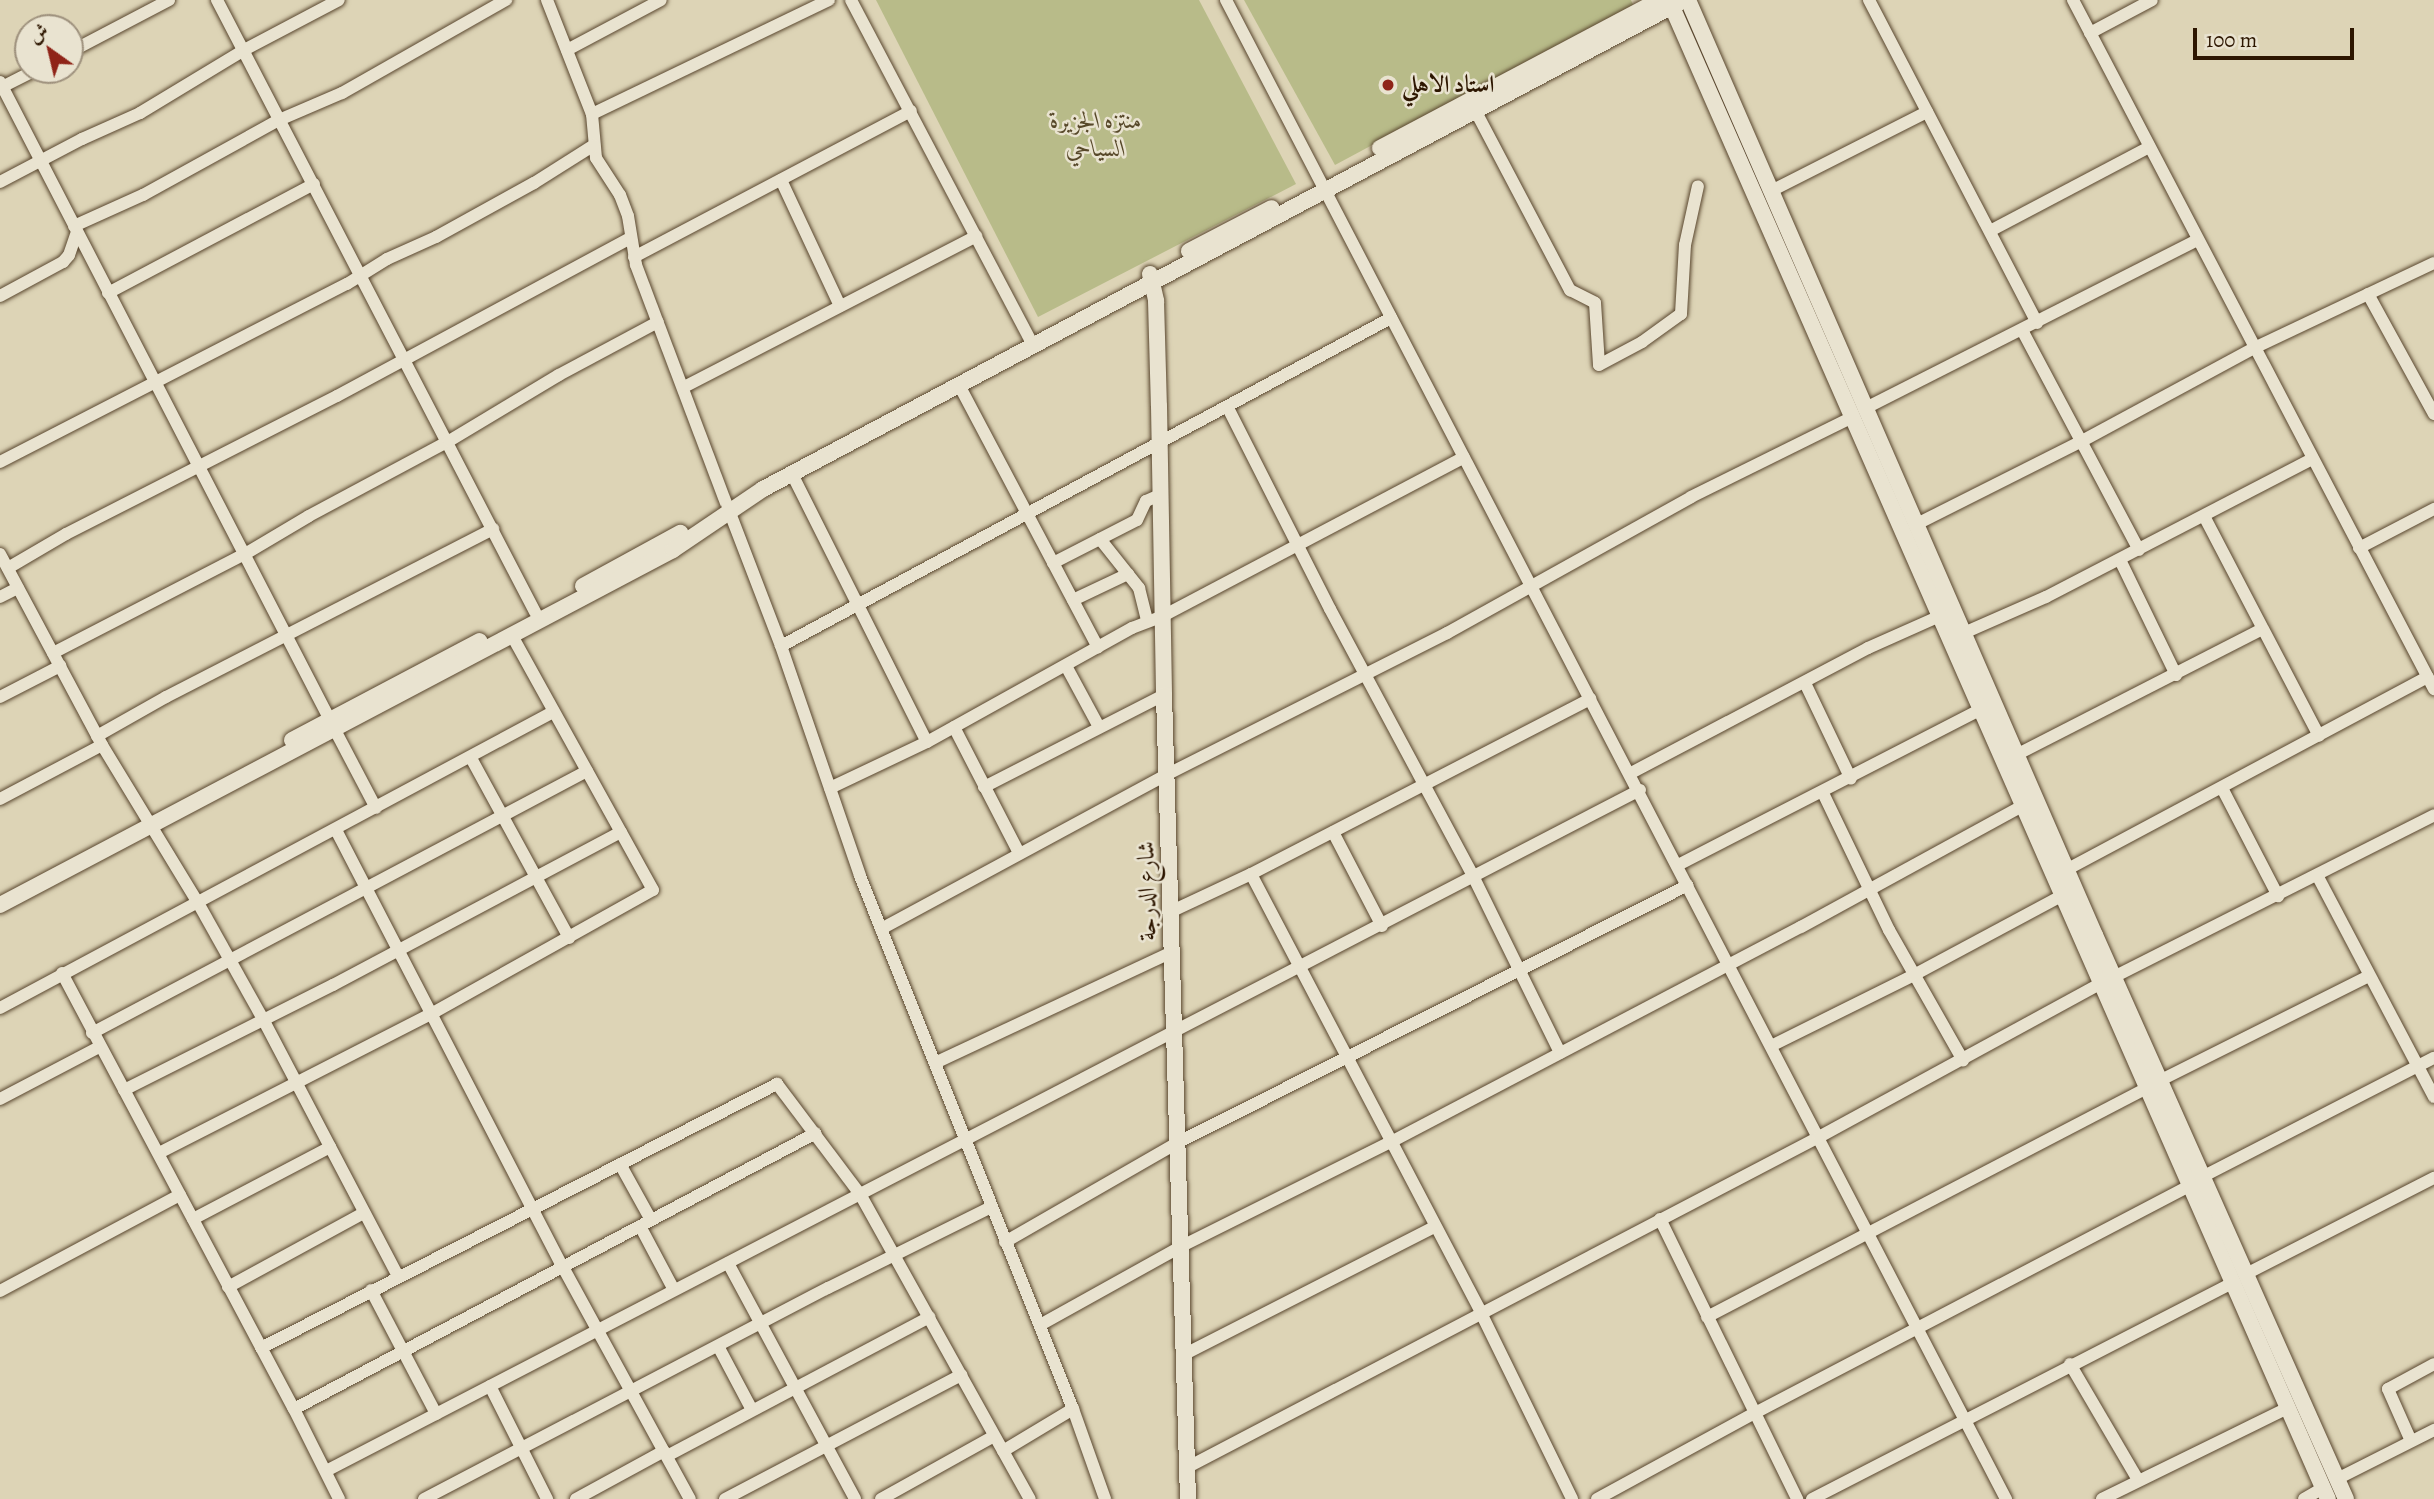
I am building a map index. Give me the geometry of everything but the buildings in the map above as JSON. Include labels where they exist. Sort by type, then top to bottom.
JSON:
[{"type":"street","points":[[84,45],[169,0]]},
{"type":"street","points":[[217,0],[449,441],[535,612]]},
{"type":"street","points":[[0,182],[140,113],[244,50],[339,0]]},
{"type":"street","points":[[0,296],[63,262],[69,255],[76,229],[279,120],[342,93],[506,0]]},
{"type":"street","points":[[547,0],[592,114],[594,145],[601,168],[620,195],[634,257],[657,322],[781,646],[881,929],[1040,1325],[1105,1499]]},
{"type":"street","points":[[567,50],[661,0]]},
{"type":"street","points":[[592,114],[829,0]]},
{"type":"street","points":[[851,0],[1031,341]]},
{"type":"street","points":[[1226,0],[1531,587],[1640,790],[2007,1499]]},
{"type":"street","points":[[1868,0],[2037,323]]},
{"type":"street","points":[[2066,870],[2319,736],[2431,683],[2073,0]]},
{"type":"street","points":[[2090,33],[2152,0]]},
{"type":"street","points":[[1322,186],[1475,110],[1674,1]]},
{"type":"street","points":[[0,894],[512,636],[674,550],[778,469],[1031,341],[1674,1]]},
{"type":"street","points":[[1674,1],[1771,191],[1940,616],[1957,636],[2016,755],[2066,870],[2108,980],[2239,1278],[2346,1499]]},
{"type":"street","points":[[1674,1],[1858,413],[1917,524],[1982,709],[2063,895],[2108,980]]},
{"type":"street","points":[[1,86],[376,808]]},
{"type":"street","points":[[1475,110],[1570,290],[1595,303],[1599,365],[1642,342],[1681,314],[1685,245],[1698,186]]},
{"type":"street","points":[[634,257],[911,111]]},
{"type":"street","points":[[1771,191],[1927,112]]},
{"type":"street","points":[[0,462],[534,183],[594,145]]},
{"type":"street","points":[[1990,231],[2149,147]]},
{"type":"street","points":[[781,180],[840,306]]},
{"type":"street","points":[[108,293],[314,184]]},
{"type":"street","points":[[684,387],[976,236]]},
{"type":"street","points":[[8,568],[66,534],[406,359],[631,238]]},
{"type":"street","points":[[881,929],[1168,774],[1531,587],[1691,497],[2197,240]]},
{"type":"street","points":[[1917,524],[2082,441],[2255,348],[2434,263]]},
{"type":"street","name":"شارع الدرجة","points":[[1151,278],[1156,301],[1164,695],[1188,1499]]},
{"type":"street","points":[[2368,294],[2434,414]]},
{"type":"street","points":[[781,646],[1391,318]]},
{"type":"street","points":[[53,653],[245,554],[657,322]]},
{"type":"street","points":[[2022,330],[2139,550]]},
{"type":"street","points":[[332,725],[535,612],[958,385],[1031,341]]},
{"type":"street","points":[[958,385],[1098,647]]},
{"type":"street","points":[[1228,408],[1297,546],[1474,877],[1560,1053]]},
{"type":"street","points":[[830,788],[927,742],[1098,647],[1147,621],[1163,616],[1464,457]]},
{"type":"street","points":[[1957,636],[1993,623],[2120,560],[2312,459]]},
{"type":"street","points":[[792,474],[927,742]]},
{"type":"street","points":[[1053,563],[1137,520],[1146,501],[1160,495]]},
{"type":"street","points":[[2359,548],[2434,509]]},
{"type":"street","points":[[2204,516],[2319,736]]},
{"type":"street","points":[[0,799],[286,635],[493,529]]},
{"type":"street","points":[[1100,539],[1142,594],[1147,621]]},
{"type":"street","points":[[0,554],[99,741],[197,901],[264,1021],[398,1276]]},
{"type":"street","points":[[2120,560],[2176,675]]},
{"type":"street","points":[[1073,600],[1128,574]]},
{"type":"street","points":[[0,597],[18,588]]},
{"type":"street","points":[[1631,773],[1868,648],[1940,616]]},
{"type":"street","points":[[2016,755],[2262,629]]},
{"type":"street","points":[[159,1153],[431,1014],[653,890],[512,636]]},
{"type":"street","points":[[0,697],[60,666]]},
{"type":"street","points":[[1066,666],[1099,727]]},
{"type":"street","points":[[1805,683],[1851,779]]},
{"type":"street","points":[[985,788],[1164,695]]},
{"type":"street","points":[[1170,912],[1251,874],[1590,699]]},
{"type":"street","points":[[1678,865],[1824,793],[1982,709]]},
{"type":"street","points":[[0,1008],[553,712]]},
{"type":"street","points":[[954,727],[1019,853]]},
{"type":"street","points":[[471,758],[569,938]]},
{"type":"street","points":[[92,1033],[366,891],[587,771]]},
{"type":"street","points":[[2222,788],[2278,896]]},
{"type":"street","points":[[326,1472],[1174,1031],[1302,968],[1640,790]]},
{"type":"street","points":[[1824,793],[1914,975],[1963,1060]]},
{"type":"street","points":[[1040,1325],[1180,1247],[1391,1142],[1729,965],[2024,804]]},
{"type":"street","points":[[1188,1466],[1819,1138],[2108,980],[2434,815]]},
{"type":"street","points":[[0,905],[147,820]]},
{"type":"street","points":[[336,830],[564,1269],[690,1499]]},
{"type":"street","points":[[124,1090],[399,951],[621,832]]},
{"type":"street","points":[[1333,832],[1382,926]]},
{"type":"street","points":[[1251,874],[1481,1313],[1572,1499]]},
{"type":"street","points":[[2318,875],[2434,1097]]},
{"type":"street","points":[[1005,1242],[1177,1143],[1688,885]]},
{"type":"street","points":[[1771,1046],[1914,975],[2063,895]]},
{"type":"street","points":[[935,1063],[1172,952]]},
{"type":"street","points":[[62,973],[294,1409],[339,1499]]},
{"type":"street","points":[[1707,1317],[2154,1084],[2369,976]]},
{"type":"street","points":[[0,1100],[99,1046]]},
{"type":"street","points":[[1597,1499],[1753,1414],[2434,1058]]},
{"type":"street","points":[[261,1348],[777,1084],[860,1194],[1030,1499]]},
{"type":"street","points":[[294,1409],[564,1269],[816,1133]]},
{"type":"street","points":[[193,1219],[330,1147]]},
{"type":"street","points":[[620,1164],[674,1290]]},
{"type":"street","points":[[1812,1499],[1966,1417],[2434,1178]]},
{"type":"street","points":[[0,1291],[180,1195]]},
{"type":"street","points":[[424,1499],[894,1254],[991,1207]]},
{"type":"street","points":[[228,1287],[364,1213]]},
{"type":"street","points":[[1660,1219],[1753,1414],[1797,1499]]},
{"type":"street","points":[[1185,1354],[1434,1227]]},
{"type":"street","points":[[728,1262],[855,1499]]},
{"type":"street","points":[[2239,1278],[2288,1408],[2326,1494],[2304,1499]]},
{"type":"street","points":[[371,1290],[436,1414]]},
{"type":"street","points":[[576,1499],[930,1317]]},
{"type":"street","points":[[718,1346],[752,1410]]},
{"type":"street","points":[[2070,1364],[2138,1480]]},
{"type":"street","points":[[2411,1441],[2388,1389],[2434,1364]]},
{"type":"street","points":[[725,1499],[961,1375]]},
{"type":"street","points":[[490,1386],[547,1499]]},
{"type":"street","points":[[2102,1499],[2288,1408]]},
{"type":"street","points":[[1003,1451],[1073,1409]]},
{"type":"street","points":[[2337,1479],[2434,1430]]},
{"type":"street","points":[[881,1499],[994,1436]]},
{"type":"green space","name":"منتزه الجزيرة السياحي","points":[[876,0],[1199,0],[1296,184],[1038,317]]},
{"type":"green space","name":"استاد الاهلي","points":[[1244,0],[1631,0],[1633,5],[1335,165]]},
{"type":"place","name":"استاد الاهلي","points":[[1388,85]]}]
